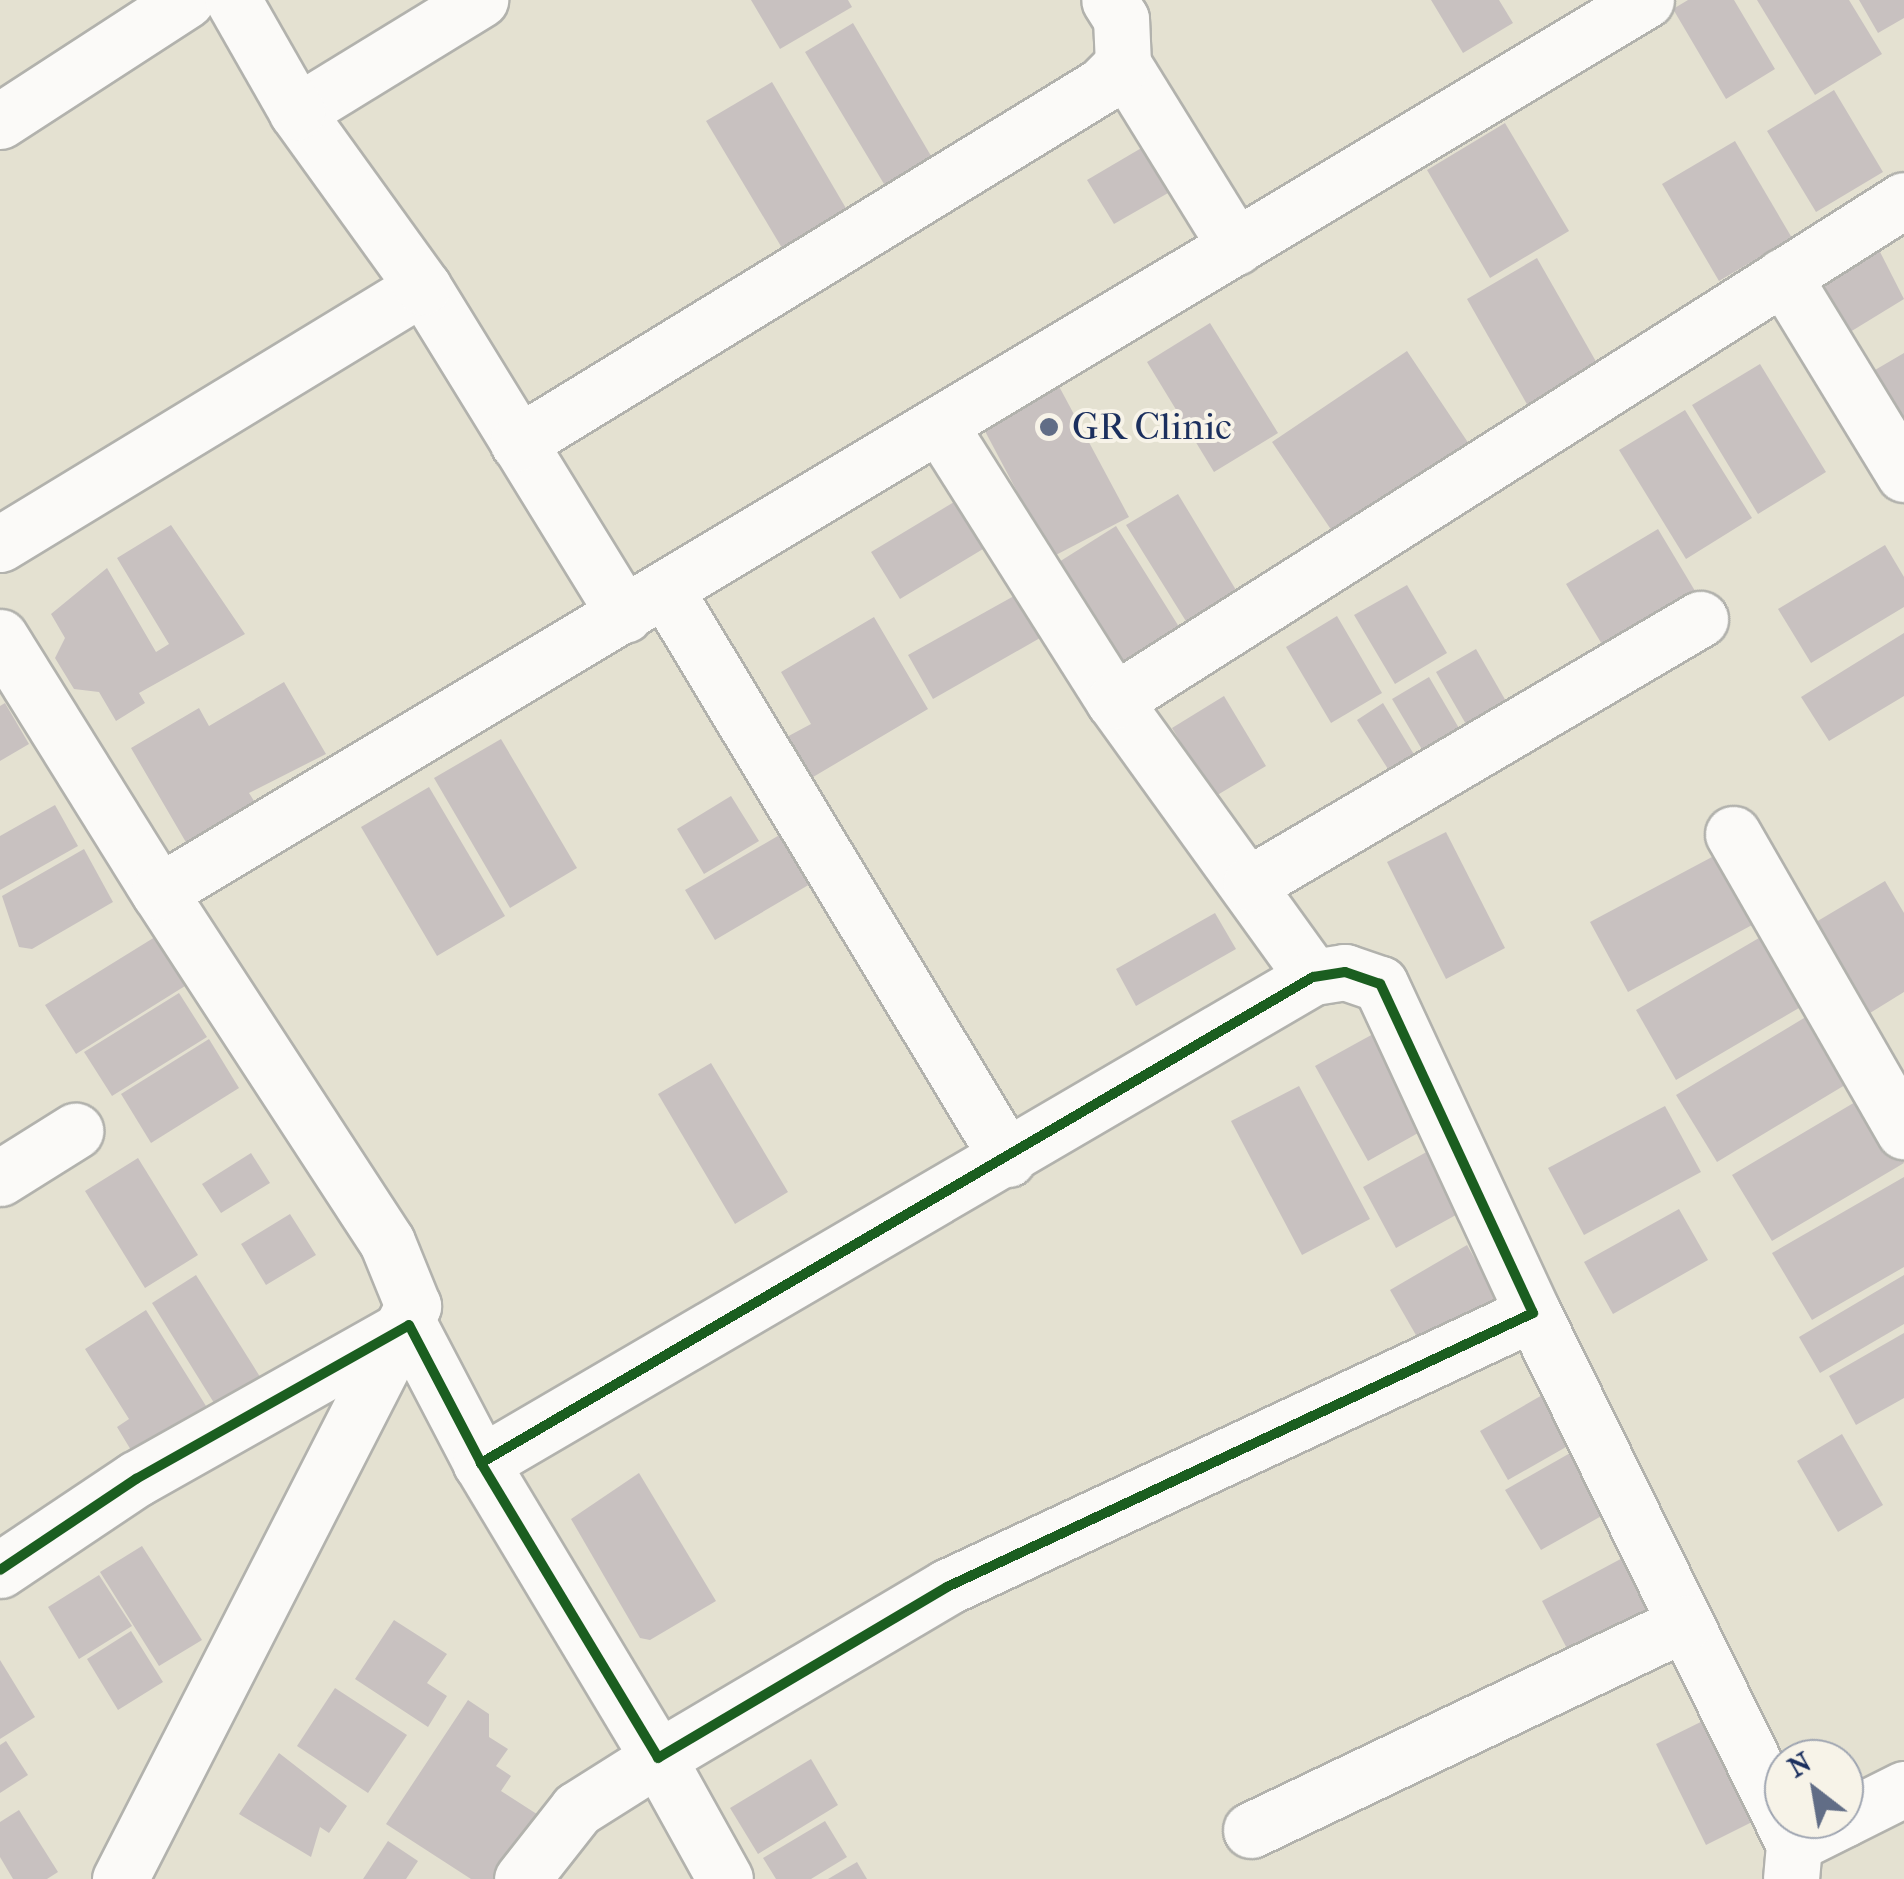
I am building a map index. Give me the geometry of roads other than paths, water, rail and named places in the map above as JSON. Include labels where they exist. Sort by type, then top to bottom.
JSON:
[{"type":"street","points":[[0,121],[186,0]]},
{"type":"street","points":[[233,0],[297,112],[423,287],[518,443],[645,603],[1008,1159]]},
{"type":"street","points":[[297,112],[480,0]]},
{"type":"street","points":[[1108,0],[1122,19],[1123,64],[1236,248]]},
{"type":"street","points":[[158,892],[1646,0]]},
{"type":"street","points":[[518,443],[1123,64]]},
{"type":"street","points":[[1114,702],[1904,200]]},
{"type":"street","points":[[1784,276],[1904,474]]},
{"type":"street","points":[[0,544],[423,287]]},
{"type":"street","points":[[940,426],[1114,702],[1252,883],[1313,976]]},
{"type":"street","points":[[1252,883],[1700,619]]},
{"type":"street","points":[[0,636],[158,892],[399,1261],[410,1325],[481,1463],[658,1758],[725,1879]]},
{"type":"street","points":[[1733,834],[1904,1131]]},
{"type":"street","points":[[481,1463],[1008,1159],[1313,976],[1345,972],[1380,984],[1532,1313],[1686,1623],[1792,1861],[1819,1839]]},
{"type":"street","points":[[0,1178],[75,1131]]},
{"type":"street","points":[[522,1879],[577,1809],[947,1587],[1532,1313]]},
{"type":"street","points":[[0,1570],[136,1479],[410,1325]]},
{"type":"street","points":[[120,1879],[410,1325]]},
{"type":"street","points":[[1251,1830],[1686,1623]]},
{"type":"street","points":[[1864,1809],[1904,1789]]},
{"type":"place","name":"GR Clinic","points":[[1049,427]]}]
